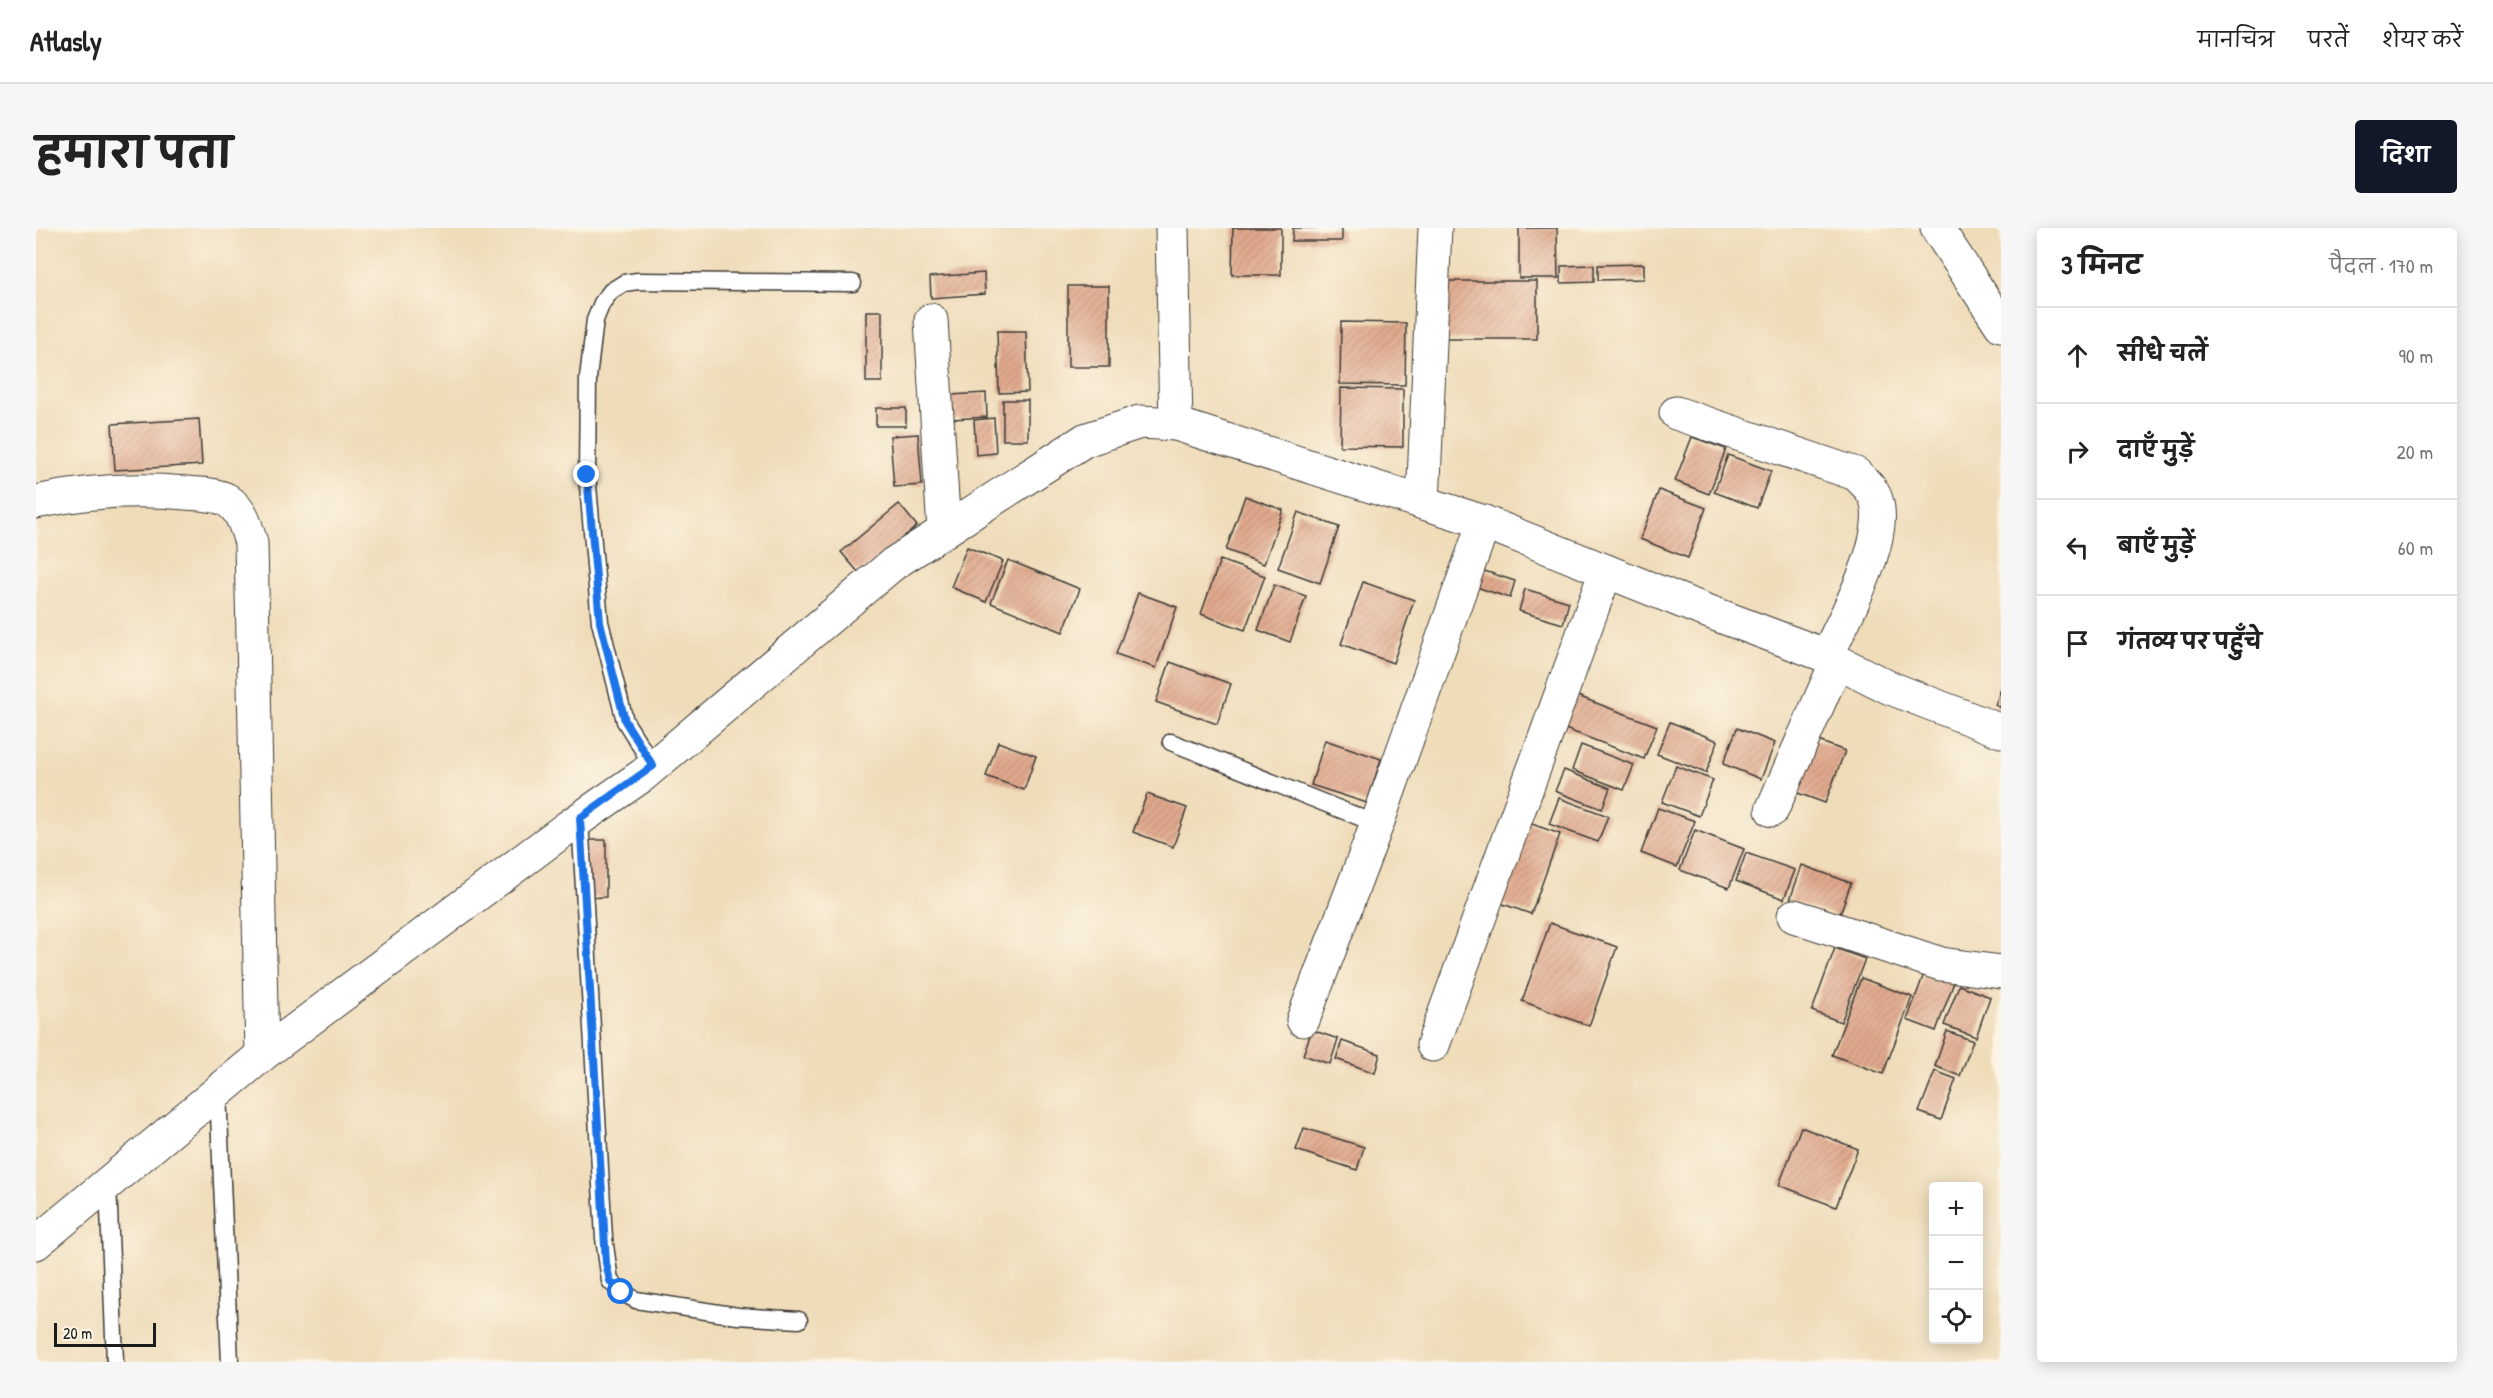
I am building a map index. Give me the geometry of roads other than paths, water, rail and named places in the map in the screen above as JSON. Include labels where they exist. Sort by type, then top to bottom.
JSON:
[{"type":"street","points":[[1172,228],[1176,424]]},
{"type":"street","points":[[1423,503],[1435,228]]},
{"type":"street","points":[[1937,228],[2001,325]]},
{"type":"street","points":[[931,320],[944,531]]},
{"type":"street","points":[[1676,413],[1856,474],[1871,489],[1878,504],[1878,526],[1874,550],[1772,810]]},
{"type":"street","points":[[36,1243],[262,1055],[653,766],[893,564],[1085,440],[1140,422],[1176,424],[1484,522],[1832,658],[1888,687],[2001,731]]},
{"type":"street","points":[[36,502],[70,494],[144,489],[205,495],[226,500],[243,517],[251,543],[262,1055]]},
{"type":"street","points":[[1303,1020],[1377,824],[1484,522]]},
{"type":"street","points":[[1432,1045],[1606,571]]},
{"type":"street","points":[[1794,916],[1941,964],[2001,972]]},
{"type":"lane","points":[[653,766],[625,721],[600,622],[587,475],[588,378],[595,320],[602,303],[611,291],[624,283],[638,281],[853,283]]},
{"type":"lane","points":[[1171,742],[1377,824]]},
{"type":"lane","points":[[580,818],[604,1238],[610,1281],[621,1292],[636,1300],[738,1316],[799,1320]]},
{"type":"lane","points":[[218,1092],[230,1362]]},
{"type":"lane","points":[[108,1182],[116,1362]]}]
